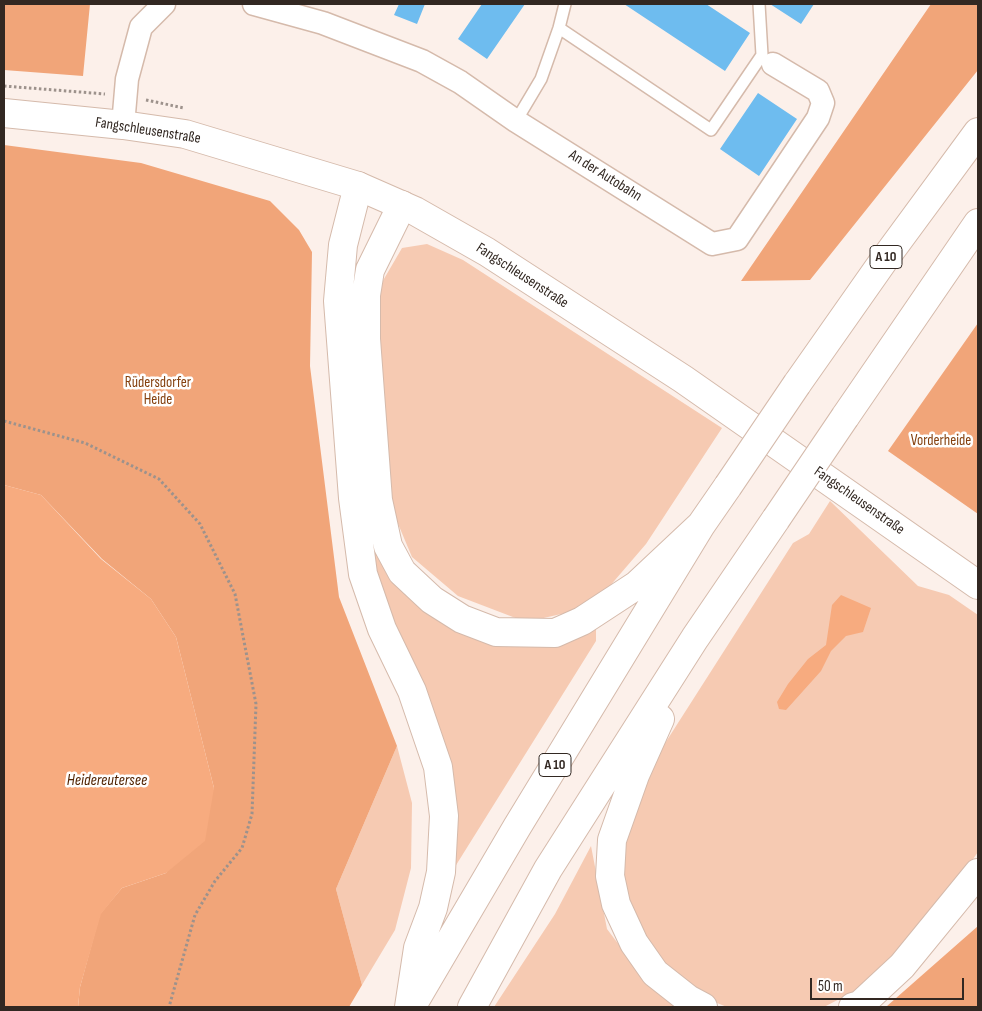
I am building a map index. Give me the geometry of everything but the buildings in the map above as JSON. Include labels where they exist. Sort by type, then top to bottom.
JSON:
[{"type":"main road","name":"Fangschleusenstraße","points":[[4,113],[123,125],[186,134],[358,186],[402,205],[487,252],[683,379],[978,585]]},
{"type":"main road","name":"A 10","points":[[410,1007],[701,525],[889,253],[978,132]]},
{"type":"main road","points":[[358,186],[343,245],[338,301],[353,498],[363,574],[382,629],[412,692],[421,717],[438,768],[444,816],[441,872],[433,908],[418,948],[410,1007]]},
{"type":"main road","points":[[402,205],[370,270],[366,295],[366,339],[378,500],[388,546],[402,572],[432,600],[462,619],[496,632],[555,633],[582,621],[637,585],[701,525]]},
{"type":"main road","points":[[472,1007],[548,869],[695,638],[978,223]]},
{"type":"main road","points":[[695,638],[626,798],[612,840],[610,876],[616,904],[634,943],[655,973],[688,999],[703,1007]]},
{"type":"main road","points":[[853,1007],[860,1005],[902,966],[978,873]]},
{"type":"main road","points":[[876,1007],[905,977],[978,885]]},
{"type":"street","points":[[123,125],[127,79],[141,27],[164,4]]},
{"type":"street","name":"An der Autobahn","points":[[254,4],[323,23],[422,61],[460,82],[516,121],[712,244],[737,239],[818,118],[823,103],[818,91],[768,59]]},
{"type":"lane","points":[[516,121],[541,79],[559,28],[565,4]]},
{"type":"lane","points":[[559,28],[711,130],[768,59],[759,4]]},
{"type":"path","points":[[4,421],[85,443],[159,479],[200,524],[235,594],[256,704],[252,814],[242,848],[215,881],[194,915],[168,1007]]},
{"type":"shaded area","points":[[427,244],[463,260],[722,428],[646,544],[609,587],[570,612],[526,622],[458,596],[412,557],[388,500],[377,324],[381,284],[402,248]]},
{"type":"shaded area","points":[[366,500],[459,629],[596,627],[596,641],[448,878],[451,812],[375,574]]},
{"type":"shaded area","points":[[830,501],[918,586],[949,595],[978,615],[978,852],[929,921],[874,981],[824,1007],[727,1007],[702,997],[656,964],[626,902],[620,850],[639,784],[793,543],[809,534]]},
{"type":"shaded area","points":[[397,746],[412,803],[411,868],[395,930],[362,985],[336,889]]},
{"type":"shaded area","points":[[591,846],[607,929],[644,978],[686,1007],[494,1007],[555,914]]},
{"type":"green space","points":[[4,4],[90,4],[83,76],[4,70]]},
{"type":"green space","points":[[931,4],[978,4],[978,70],[810,280],[741,281]]},
{"type":"green space","name":"Rüdersdorfer Heide","points":[[4,145],[141,163],[270,201],[299,230],[312,252],[310,366],[339,597],[397,746],[336,889],[362,985],[349,1007],[78,1007],[80,987],[100,914],[122,888],[166,873],[214,788],[176,637],[151,599],[102,559],[41,495],[4,485]]},
{"type":"green space","name":"Vorderheide","points":[[978,323],[978,514],[888,451]]},
{"type":"green space","points":[[978,926],[978,1007],[886,1007],[887,1006]]},
{"type":"water","name":"Heidereutersee","points":[[4,485],[41,495],[101,559],[151,599],[176,637],[214,788],[205,841],[166,873],[122,888],[101,914],[80,987],[78,1007],[4,1007]]},
{"type":"water","points":[[841,595],[871,608],[863,632],[846,636],[831,651],[821,671],[786,710],[779,709],[777,702],[788,684],[808,659],[826,645],[832,605]]}]
